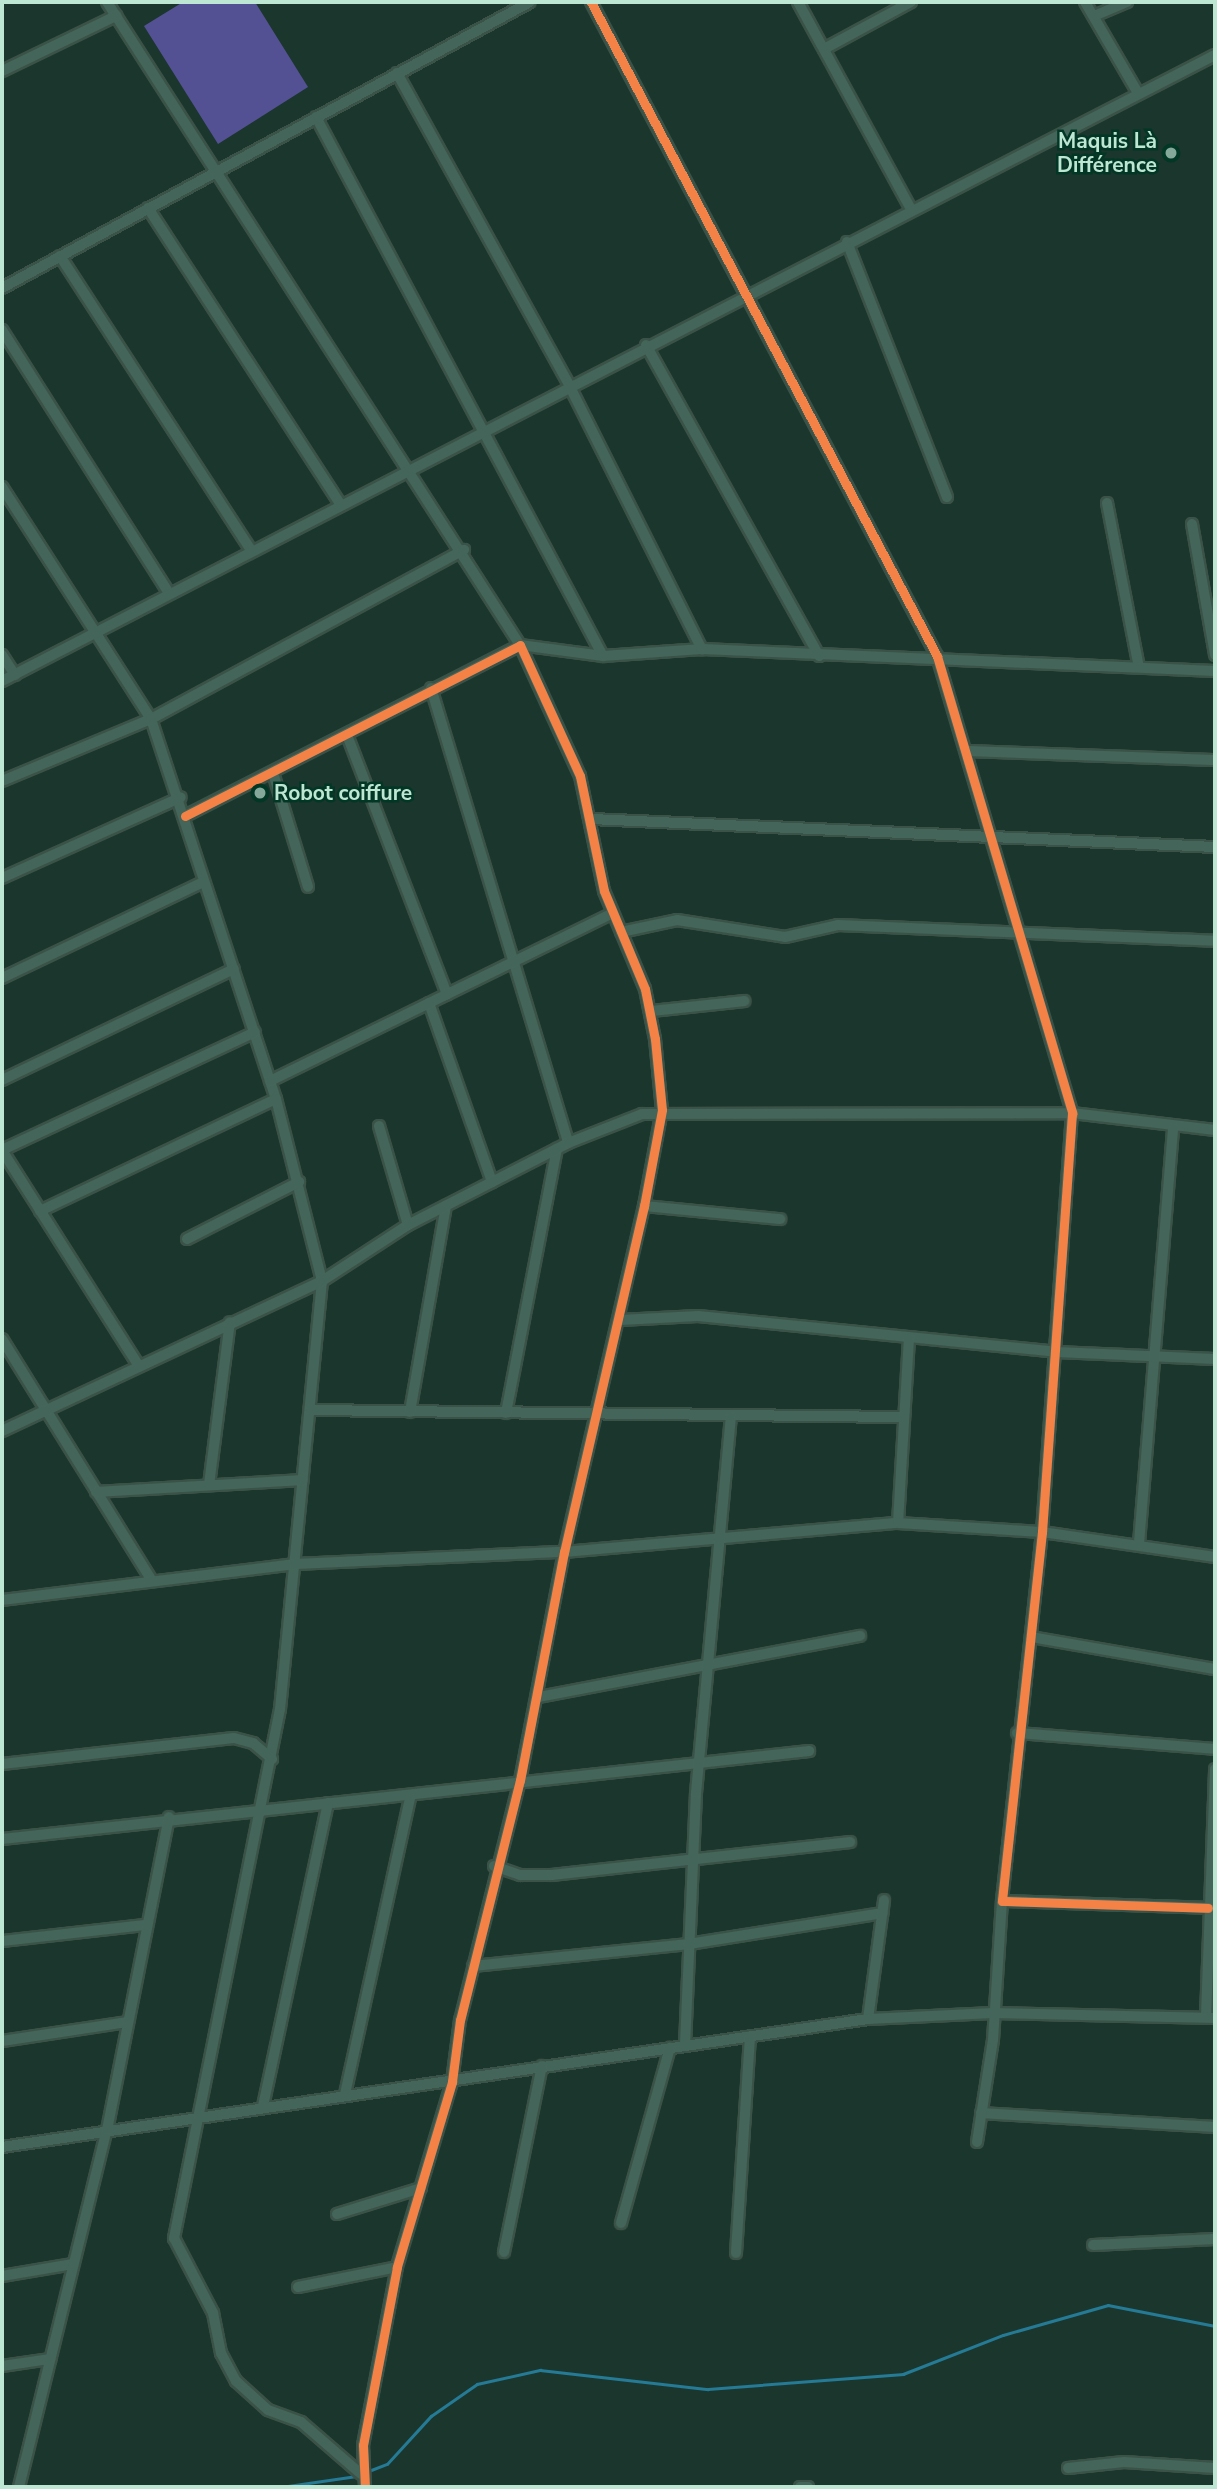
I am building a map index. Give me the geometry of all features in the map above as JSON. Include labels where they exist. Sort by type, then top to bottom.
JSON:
[{"type":"street","points":[[107,2],[411,467],[520,645],[580,776],[591,819],[591,847],[611,914],[621,932],[652,1011],[662,1110],[644,1206],[620,1320],[564,1552],[539,1697],[520,1780],[494,1866],[452,2082],[397,2267],[360,2474]]},
{"type":"street","points":[[2,288],[530,2]]},
{"type":"street","points":[[592,2],[937,656],[993,837],[1072,1113],[1042,1532],[1017,1733],[993,2013],[977,2142]]},
{"type":"street","points":[[798,2],[911,209]]},
{"type":"street","points":[[824,49],[911,2]]},
{"type":"street","points":[[1086,2],[1138,93]]},
{"type":"street","points":[[1094,16],[1127,2]]},
{"type":"street","points":[[2,71],[116,16]]},
{"type":"street","points":[[2,681],[94,636],[168,592],[250,549],[1215,55]]},
{"type":"street","points":[[397,73],[569,385],[702,649]]},
{"type":"street","points":[[316,117],[486,430],[603,656]]},
{"type":"street","points":[[148,208],[340,504]]},
{"type":"street","points":[[847,242],[947,497]]},
{"type":"street","points":[[60,256],[250,549]]},
{"type":"street","points":[[2,330],[168,592]]},
{"type":"street","points":[[646,345],[819,656]]},
{"type":"street","points":[[2,487],[94,636],[151,719],[181,797],[203,882],[276,1100],[322,1281],[295,1564],[272,1759],[260,1806],[174,2238],[213,2314],[226,2365],[248,2394],[301,2422],[360,2474],[365,2487]]},
{"type":"street","points":[[1107,503],[1139,667]]},
{"type":"street","points":[[1192,524],[1215,655]]},
{"type":"street","points":[[2,781],[151,719],[464,550]]},
{"type":"street","points":[[185,816],[347,735],[430,688],[520,645],[603,656],[702,649],[819,656],[937,656],[1215,671]]},
{"type":"street","points":[[2,655],[15,675]]},
{"type":"street","points":[[430,688],[568,1143]]},
{"type":"street","points":[[347,735],[447,994]]},
{"type":"street","points":[[966,751],[1215,760]]},
{"type":"street","points":[[273,773],[308,887]]},
{"type":"street","points":[[2,878],[181,797]]},
{"type":"street","points":[[591,819],[1215,847]]},
{"type":"street","points":[[2,977],[203,882]]},
{"type":"street","points":[[270,1081],[611,914]]},
{"type":"street","points":[[621,932],[677,920],[785,937],[838,925],[1215,941]]},
{"type":"street","points":[[2,1080],[234,969]]},
{"type":"street","points":[[652,1011],[744,1001]]},
{"type":"street","points":[[429,1003],[492,1182]]},
{"type":"street","points":[[137,1363],[2,1150],[255,1032]]},
{"type":"street","points":[[40,1211],[276,1100]]},
{"type":"street","points":[[2,1431],[45,1406],[322,1281],[408,1225],[568,1143],[662,1110],[1072,1113],[1173,1128],[1215,1130]]},
{"type":"street","points":[[379,1126],[408,1225]]},
{"type":"street","points":[[1139,1544],[1173,1128]]},
{"type":"street","points":[[506,1413],[557,1149]]},
{"type":"street","points":[[187,1239],[299,1182]]},
{"type":"street","points":[[410,1412],[446,1206]]},
{"type":"street","points":[[644,1206],[780,1219]]},
{"type":"street","points":[[620,1320],[698,1315],[1056,1352],[1215,1359]]},
{"type":"street","points":[[209,1485],[230,1322]]},
{"type":"street","points":[[898,1523],[900,1417],[909,1338]]},
{"type":"street","points":[[2,1339],[152,1581]]},
{"type":"street","points":[[310,1410],[731,1418],[900,1417]]},
{"type":"street","points":[[685,2045],[693,1858],[731,1418]]},
{"type":"street","points":[[96,1492],[303,1480]]},
{"type":"street","points":[[2,1600],[295,1564],[564,1552],[721,1536],[898,1523],[1042,1532],[1215,1557]]},
{"type":"street","points":[[539,1697],[860,1636]]},
{"type":"street","points":[[1031,1637],[1215,1668]]},
{"type":"street","points":[[1017,1733],[1215,1749]]},
{"type":"street","points":[[2,1764],[234,1738],[253,1743],[272,1759]]},
{"type":"street","points":[[2,1839],[260,1806],[411,1795],[520,1780],[809,1751]]},
{"type":"street","points":[[2,2147],[263,2106],[452,2082],[542,2066],[868,2019],[993,2013],[1210,2017],[1208,1908],[1215,1769]]},
{"type":"street","points":[[345,2094],[411,1795]]},
{"type":"street","points":[[263,2106],[328,1803]]},
{"type":"street","points":[[19,2487],[107,2130],[144,1925],[169,1817]]},
{"type":"street","points":[[494,1866],[520,1875],[552,1875],[850,1842]]},
{"type":"street","points":[[868,2019],[884,1900]]},
{"type":"street","points":[[1002,1901],[1208,1908]]},
{"type":"street","points":[[473,1966],[689,1944],[883,1913]]},
{"type":"street","points":[[2,1941],[144,1925]]},
{"type":"street","points":[[2,2040],[127,2022]]},
{"type":"street","points":[[736,2253],[750,2036]]},
{"type":"street","points":[[621,2223],[670,2048]]},
{"type":"street","points":[[504,2252],[542,2066]]},
{"type":"street","points":[[982,2113],[1215,2127]]},
{"type":"street","points":[[337,2214],[421,2188]]},
{"type":"street","points":[[1093,2245],[1215,2239]]},
{"type":"street","points":[[2,2276],[73,2264]]},
{"type":"street","points":[[298,2287],[397,2267]]},
{"type":"street","points":[[2,2366],[50,2359]]},
{"type":"street","points":[[1068,2468],[1124,2462],[1215,2468]]},
{"type":"street","points":[[800,2487],[808,2487]]},
{"type":"shaded area","points":[[183,2],[255,2],[308,87],[218,144],[144,26]]},
{"type":"waterway","points":[[366,2472],[387,2464],[431,2416],[477,2384],[540,2370],[708,2389],[903,2374],[1003,2335],[1108,2305],[1215,2326]]},
{"type":"waterway","points":[[281,2487],[356,2476]]},
{"type":"cycle path","points":[[591,2],[937,656],[1072,1113],[1042,1532],[1002,1901],[1208,1908]]},
{"type":"cycle path","points":[[185,816],[520,645],[580,776],[604,891],[645,989],[655,1039],[662,1110],[644,1206],[564,1552],[520,1780],[460,2020],[452,2082],[397,2267],[363,2445],[365,2487]]},
{"type":"place","name":"Maquis Là Différence","points":[[1171,153]]},
{"type":"place","name":"Robot coiffure","points":[[260,793]]}]
